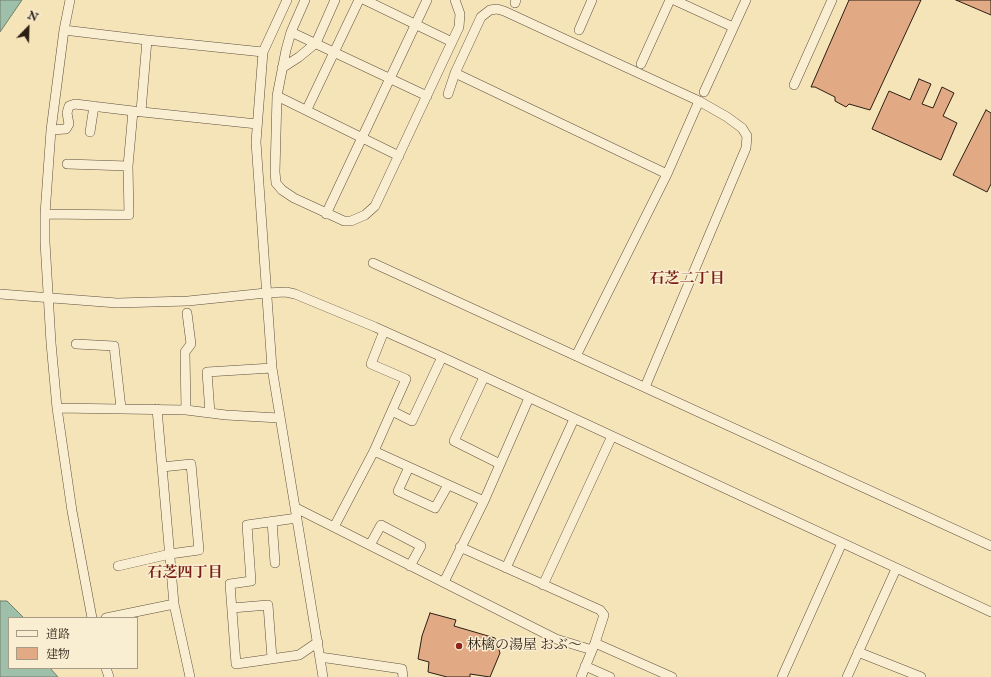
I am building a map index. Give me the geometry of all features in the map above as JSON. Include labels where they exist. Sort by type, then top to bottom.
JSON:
[{"type":"street","points":[[70,0],[64,30],[51,130],[45,214],[48,299],[57,408],[72,511],[92,617]]},
{"type":"street","points":[[286,0],[263,52],[256,142],[272,368],[279,418],[296,508],[323,677]]},
{"type":"street","points":[[305,0],[291,32],[277,96],[275,160],[276,182],[282,190],[294,198],[344,221],[352,221],[365,215],[374,206],[428,96],[459,27],[460,14],[455,0]]},
{"type":"street","points":[[282,68],[299,57],[316,43],[335,0]]},
{"type":"street","points":[[306,109],[359,0]]},
{"type":"street","points":[[365,0],[452,42]]},
{"type":"street","points":[[326,214],[427,0]]},
{"type":"street","points":[[579,30],[592,0]]},
{"type":"street","points":[[641,64],[670,0]]},
{"type":"street","points":[[674,0],[733,27]]},
{"type":"street","points":[[704,92],[746,0]]},
{"type":"street","points":[[794,85],[832,0]]},
{"type":"street","points":[[448,94],[455,73],[481,17],[490,10],[497,9],[699,101],[727,117],[742,128],[747,136],[746,148],[645,387]]},
{"type":"street","points":[[64,30],[263,52]]},
{"type":"street","points":[[291,32],[428,96]]},
{"type":"street","points":[[45,214],[129,215],[128,166],[147,40]]},
{"type":"street","points":[[455,73],[667,174]]},
{"type":"street","points":[[277,96],[363,136],[399,156]]},
{"type":"street","points":[[576,356],[667,174],[699,101]]},
{"type":"street","points":[[51,130],[66,129],[69,124],[67,113],[70,106],[75,104],[257,124]]},
{"type":"street","points":[[90,132],[94,106]]},
{"type":"street","points":[[67,164],[128,166]]},
{"type":"street","points":[[373,263],[991,546]]},
{"type":"street","points":[[0,294],[48,299],[117,303],[188,301],[266,293],[286,292],[294,294],[384,331],[442,357],[991,612]]},
{"type":"street","points":[[186,410],[185,352],[191,344],[187,313]]},
{"type":"street","points":[[334,528],[374,451],[406,380],[371,364],[384,331]]},
{"type":"street","points":[[76,344],[114,346],[121,408]]},
{"type":"street","points":[[392,411],[412,421],[442,357]]},
{"type":"street","points":[[210,413],[207,372],[272,368]]},
{"type":"street","points":[[484,377],[454,441],[500,464]]},
{"type":"street","points":[[444,582],[484,501],[529,398]]},
{"type":"street","points":[[57,408],[186,410],[279,418]]},
{"type":"street","points":[[157,409],[174,604],[190,677]]},
{"type":"street","points":[[506,568],[574,419]]},
{"type":"street","points":[[544,584],[612,436]]},
{"type":"street","points":[[374,451],[484,501]]},
{"type":"street","points":[[118,566],[170,554],[199,550],[191,464],[162,467]]},
{"type":"street","points":[[409,467],[398,490],[435,508],[448,485]]},
{"type":"street","points":[[296,508],[556,639],[594,647],[672,677]]},
{"type":"street","points":[[297,518],[247,525],[250,581],[230,584],[236,664],[299,654],[318,642]]},
{"type":"street","points":[[272,521],[275,564]]},
{"type":"street","points":[[370,545],[381,525],[421,546],[410,566]]},
{"type":"street","points":[[782,677],[842,543]]},
{"type":"street","points":[[460,547],[600,610],[604,614],[594,647],[581,677]]},
{"type":"street","points":[[847,677],[896,569]]},
{"type":"street","points":[[111,617],[174,604]]},
{"type":"street","points":[[232,608],[268,605],[272,658]]},
{"type":"street","points":[[858,652],[921,677]]},
{"type":"street","points":[[320,657],[402,669],[403,677]]},
{"type":"street","points":[[586,666],[610,677]]},
{"type":"street","points":[[894,677],[898,668]]},
{"type":"shaded area","points":[[0,0],[22,0],[0,32]]},
{"type":"shaded area","points":[[0,601],[7,601],[23,617],[8,617],[8,669],[51,669],[58,677],[0,677]]},
{"type":"building","points":[[849,0],[921,0],[870,110],[849,104],[846,107],[835,101],[835,97],[815,87],[811,87]]},
{"type":"building","points":[[956,0],[991,0],[991,15]]},
{"type":"building","points":[[919,79],[931,84],[922,104],[933,108],[942,87],[954,93],[943,116],[957,123],[941,160],[872,129],[889,91],[910,100]]},
{"type":"building","points":[[986,110],[991,113],[991,184],[987,192],[953,175]]},
{"type":"building","name":"林檎の湯屋 おぶ～","points":[[430,613],[456,620],[454,626],[495,638],[500,653],[490,677],[470,674],[470,677],[447,677],[428,672],[429,662],[418,659],[422,636]]},
{"type":"place","name":"林檎の湯屋 おぶ～","points":[[459,646]]},
{"type":"district","name":"石芝二丁目","points":[[687,280]]},
{"type":"district","name":"石芝四丁目","points":[[185,574]]}]
